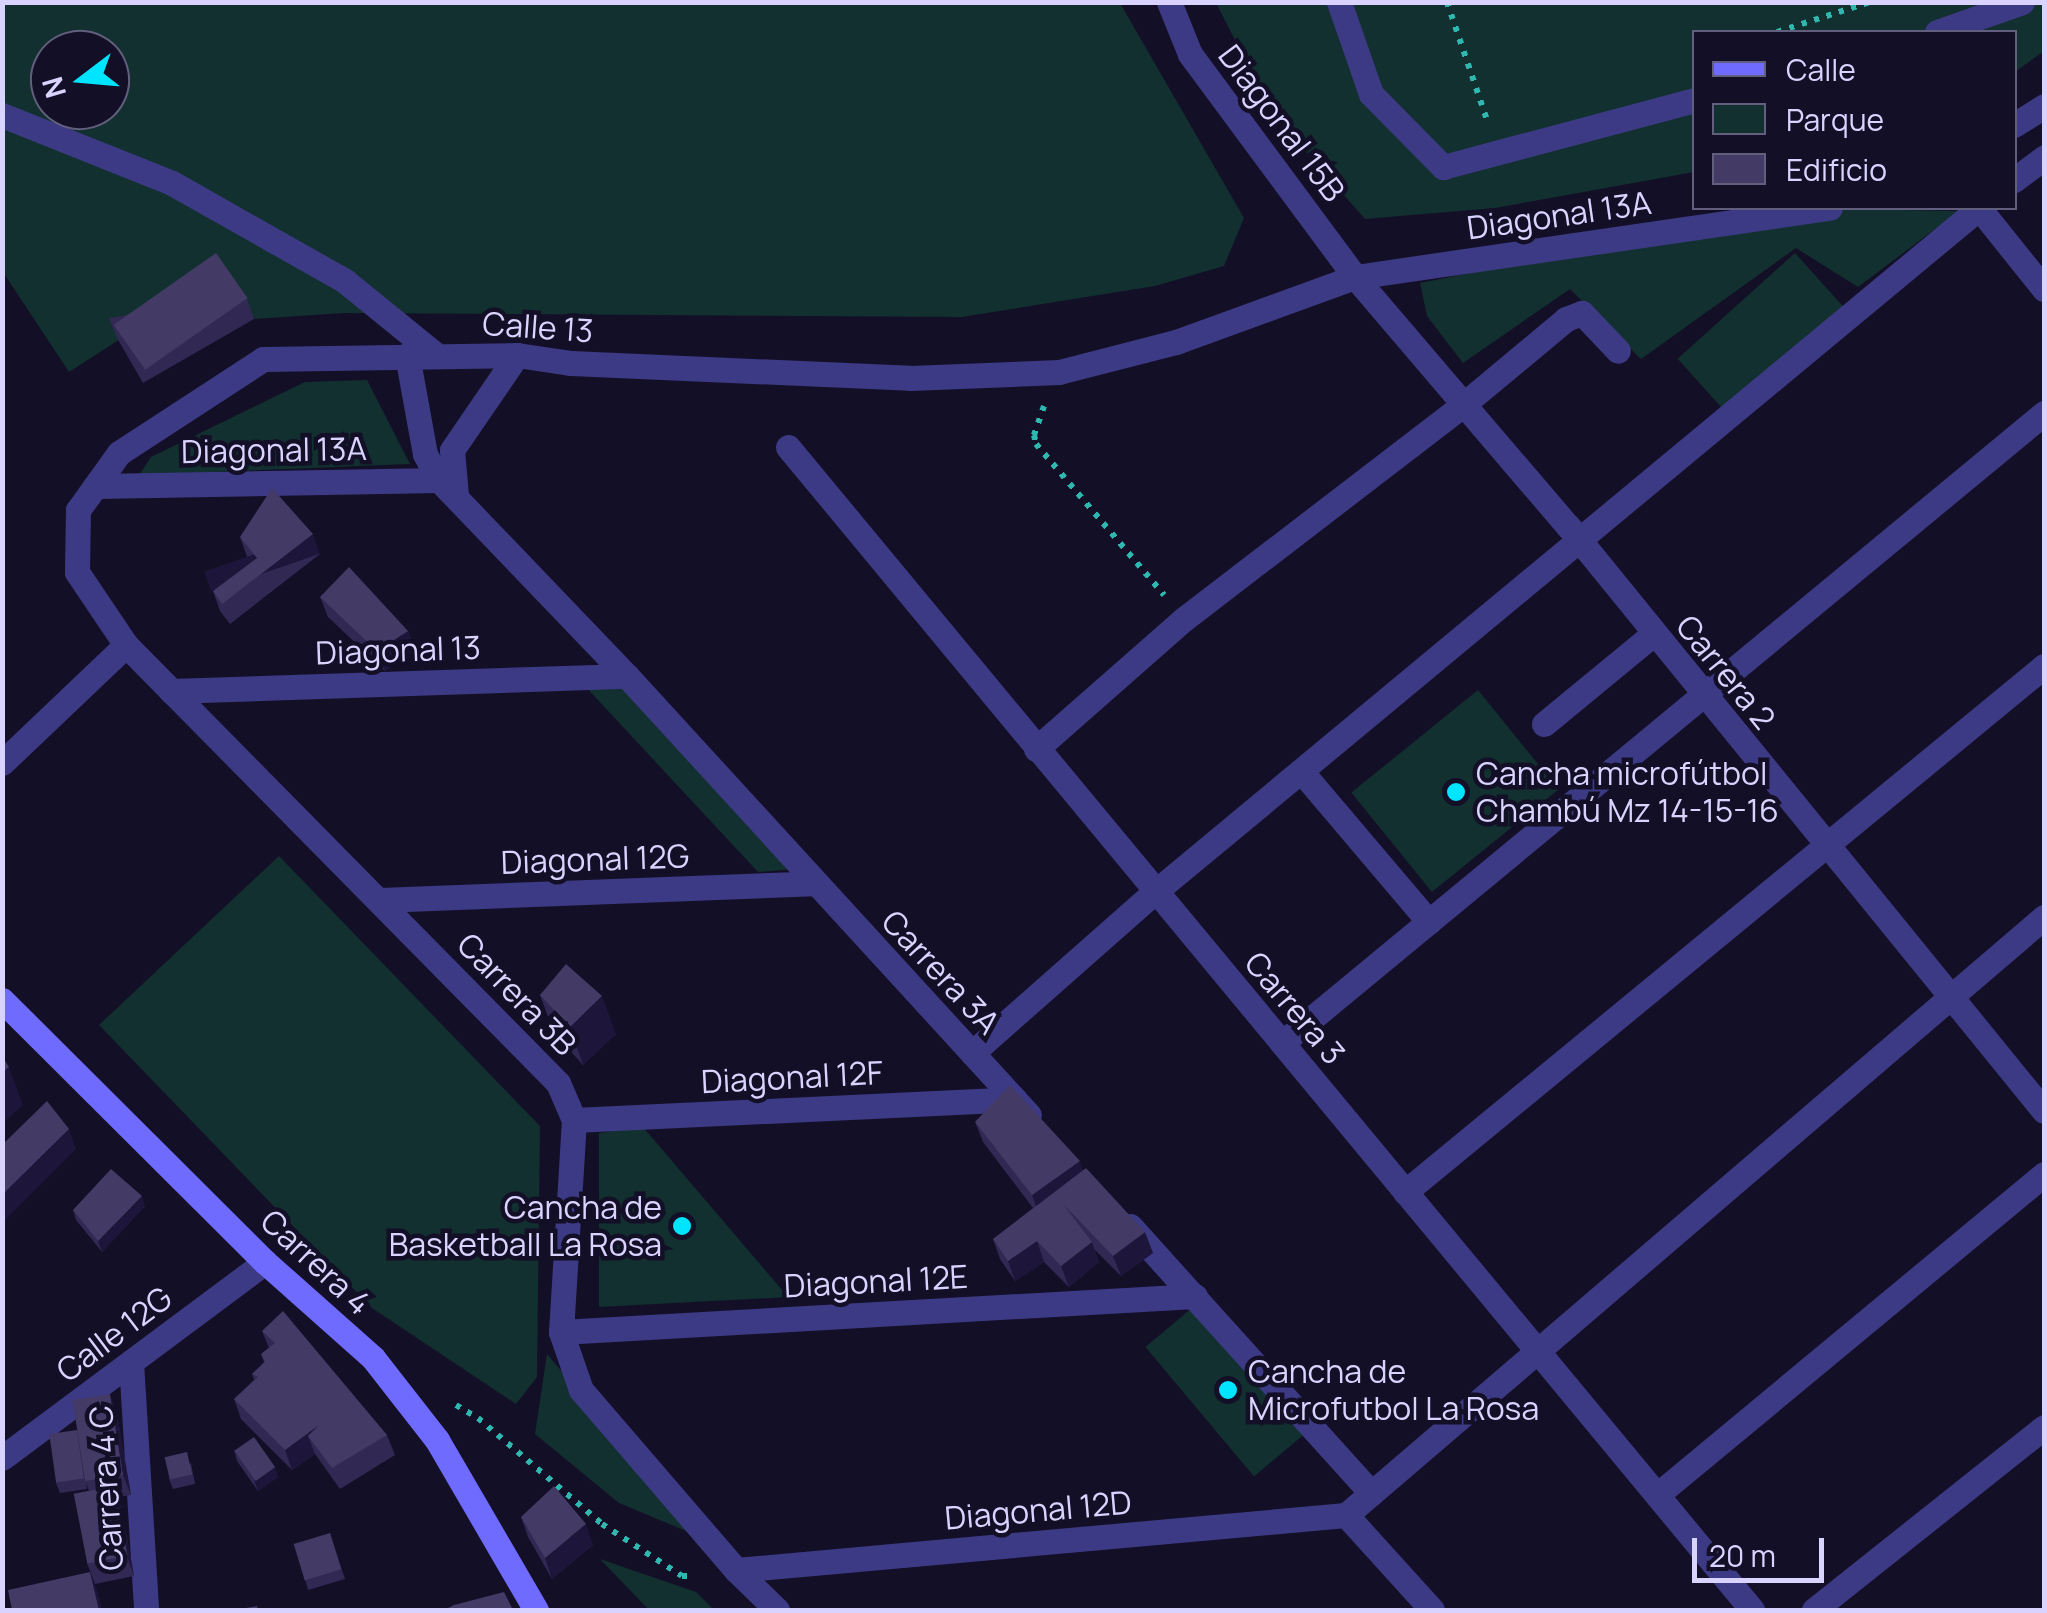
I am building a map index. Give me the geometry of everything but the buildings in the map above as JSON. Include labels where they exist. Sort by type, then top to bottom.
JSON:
[{"type":"street","name":"Diagonal 15B","points":[[1169,2],[1190,54],[1355,276]]},
{"type":"street","points":[[1338,2],[1370,94],[1442,168],[1692,101]]},
{"type":"street","points":[[1943,30],[2022,2]]},
{"type":"street","points":[[2017,124],[2044,106]]},
{"type":"street","points":[[2,115],[172,183],[345,281],[436,355]]},
{"type":"street","points":[[2017,178],[2044,157]]},
{"type":"street","name":"Diagonal 13A","points":[[1355,276],[1816,210]]},
{"type":"street","points":[[972,1053],[1156,891],[1977,210]]},
{"type":"street","points":[[1981,210],[2044,289]]},
{"type":"street","name":"Calle 13","points":[[126,645],[78,572],[78,510],[119,453],[262,359],[518,355],[572,363],[910,378],[1059,372],[1176,342],[1355,276]]},
{"type":"street","name":"Carrera 2","points":[[1355,276],[2044,1111]]},
{"type":"street","points":[[1036,749],[1184,619],[1577,313],[1618,351]]},
{"type":"street","points":[[407,355],[425,454],[450,487]]},
{"type":"street","points":[[450,487],[452,450],[518,355]]},
{"type":"street","points":[[1282,1043],[2044,413]]},
{"type":"street","name":"Carrera 3","points":[[788,447],[1752,1610]]},
{"type":"street","name":"Diagonal 13A","points":[[95,486],[450,487]]},
{"type":"street","name":"Carrera 3A","points":[[450,487],[1040,1128]]},
{"type":"street","points":[[1544,724],[1653,634]]},
{"type":"street","points":[[2,763],[126,645]]},
{"type":"street","name":"Carrera 3B","points":[[126,645],[558,1083],[574,1120]]},
{"type":"street","points":[[1405,1192],[1828,848],[2044,666]]},
{"type":"street","name":"Diagonal 13","points":[[171,691],[627,676]]},
{"type":"street","points":[[1301,771],[1428,922]]},
{"type":"street","name":"Diagonal 12G","points":[[380,900],[813,882]]},
{"type":"street","points":[[1432,1610],[1346,1514],[2044,917]]},
{"type":"street","name":"Carrera 4","points":[[2,1000],[265,1262],[373,1358],[436,1440],[536,1610]]},
{"type":"street","name":"Diagonal 12F","points":[[574,1120],[1014,1100]]},
{"type":"street","points":[[574,1120],[560,1332],[581,1390],[736,1570],[777,1610]]},
{"type":"street","points":[[1657,1495],[2044,1174]]},
{"type":"street","points":[[1118,1212],[1371,1493]]},
{"type":"street","name":"Calle 12G","points":[[2,1458],[265,1262]]},
{"type":"street","name":"Diagonal 12E","points":[[560,1332],[1194,1296]]},
{"type":"street","name":"Carrera 4 C","points":[[131,1362],[146,1610]]},
{"type":"street","points":[[1814,1610],[2044,1426]]},
{"type":"street","name":"Diagonal 12D","points":[[736,1570],[1346,1514]]},
{"type":"path","points":[[1447,2],[1490,130]]},
{"type":"path","points":[[1783,30],[1870,2]]},
{"type":"path","points":[[1036,425],[1036,444],[1184,619]]},
{"type":"path","points":[[448,1401],[478,1418],[602,1524],[682,1576],[736,1570]]},
{"type":"green space","points":[[2,3],[1120,3],[1244,218],[1224,266],[1155,286],[962,317],[344,313],[254,319],[223,273],[69,372],[3,272]]},
{"type":"green space","points":[[1216,3],[2044,3],[2044,51],[2017,71],[2017,30],[1692,30],[1692,172],[1495,208],[1365,219],[1274,116]]},
{"type":"green space","points":[[1782,210],[1959,211],[1858,287],[1796,248],[1641,359],[1570,289],[1463,363],[1427,316],[1420,283]]},
{"type":"green space","points":[[1795,253],[1845,308],[1727,414],[1678,359]]},
{"type":"green space","points":[[367,380],[410,464],[139,475],[151,457],[305,382]]},
{"type":"green space","points":[[584,685],[627,686],[795,869],[758,872]]},
{"type":"green space","name":"Cancha microfútbol Chambú Mz 14-15-16","points":[[1478,690],[1559,789],[1432,892],[1351,793]]},
{"type":"green space","points":[[279,856],[540,1126],[537,1377],[516,1404],[372,1308],[99,1025]]},
{"type":"green space","points":[[643,1127],[788,1297],[599,1307],[599,1133]]},
{"type":"green space","name":"Cancha de Microfutbol La Rosa","points":[[1199,1302],[1308,1431],[1254,1476],[1145,1347]]},
{"type":"green space","points":[[547,1354],[705,1539],[619,1503],[535,1434]]},
{"type":"green space","points":[[600,1559],[696,1592],[714,1610],[649,1610]]},
{"type":"place","name":"Cancha microfútbol Chambú Mz 14-15-16","points":[[1456,792]]},
{"type":"place","name":"Cancha de Basketball La Rosa","points":[[682,1226]]},
{"type":"place","name":"Cancha de Microfutbol La Rosa","points":[[1228,1390]]}]
